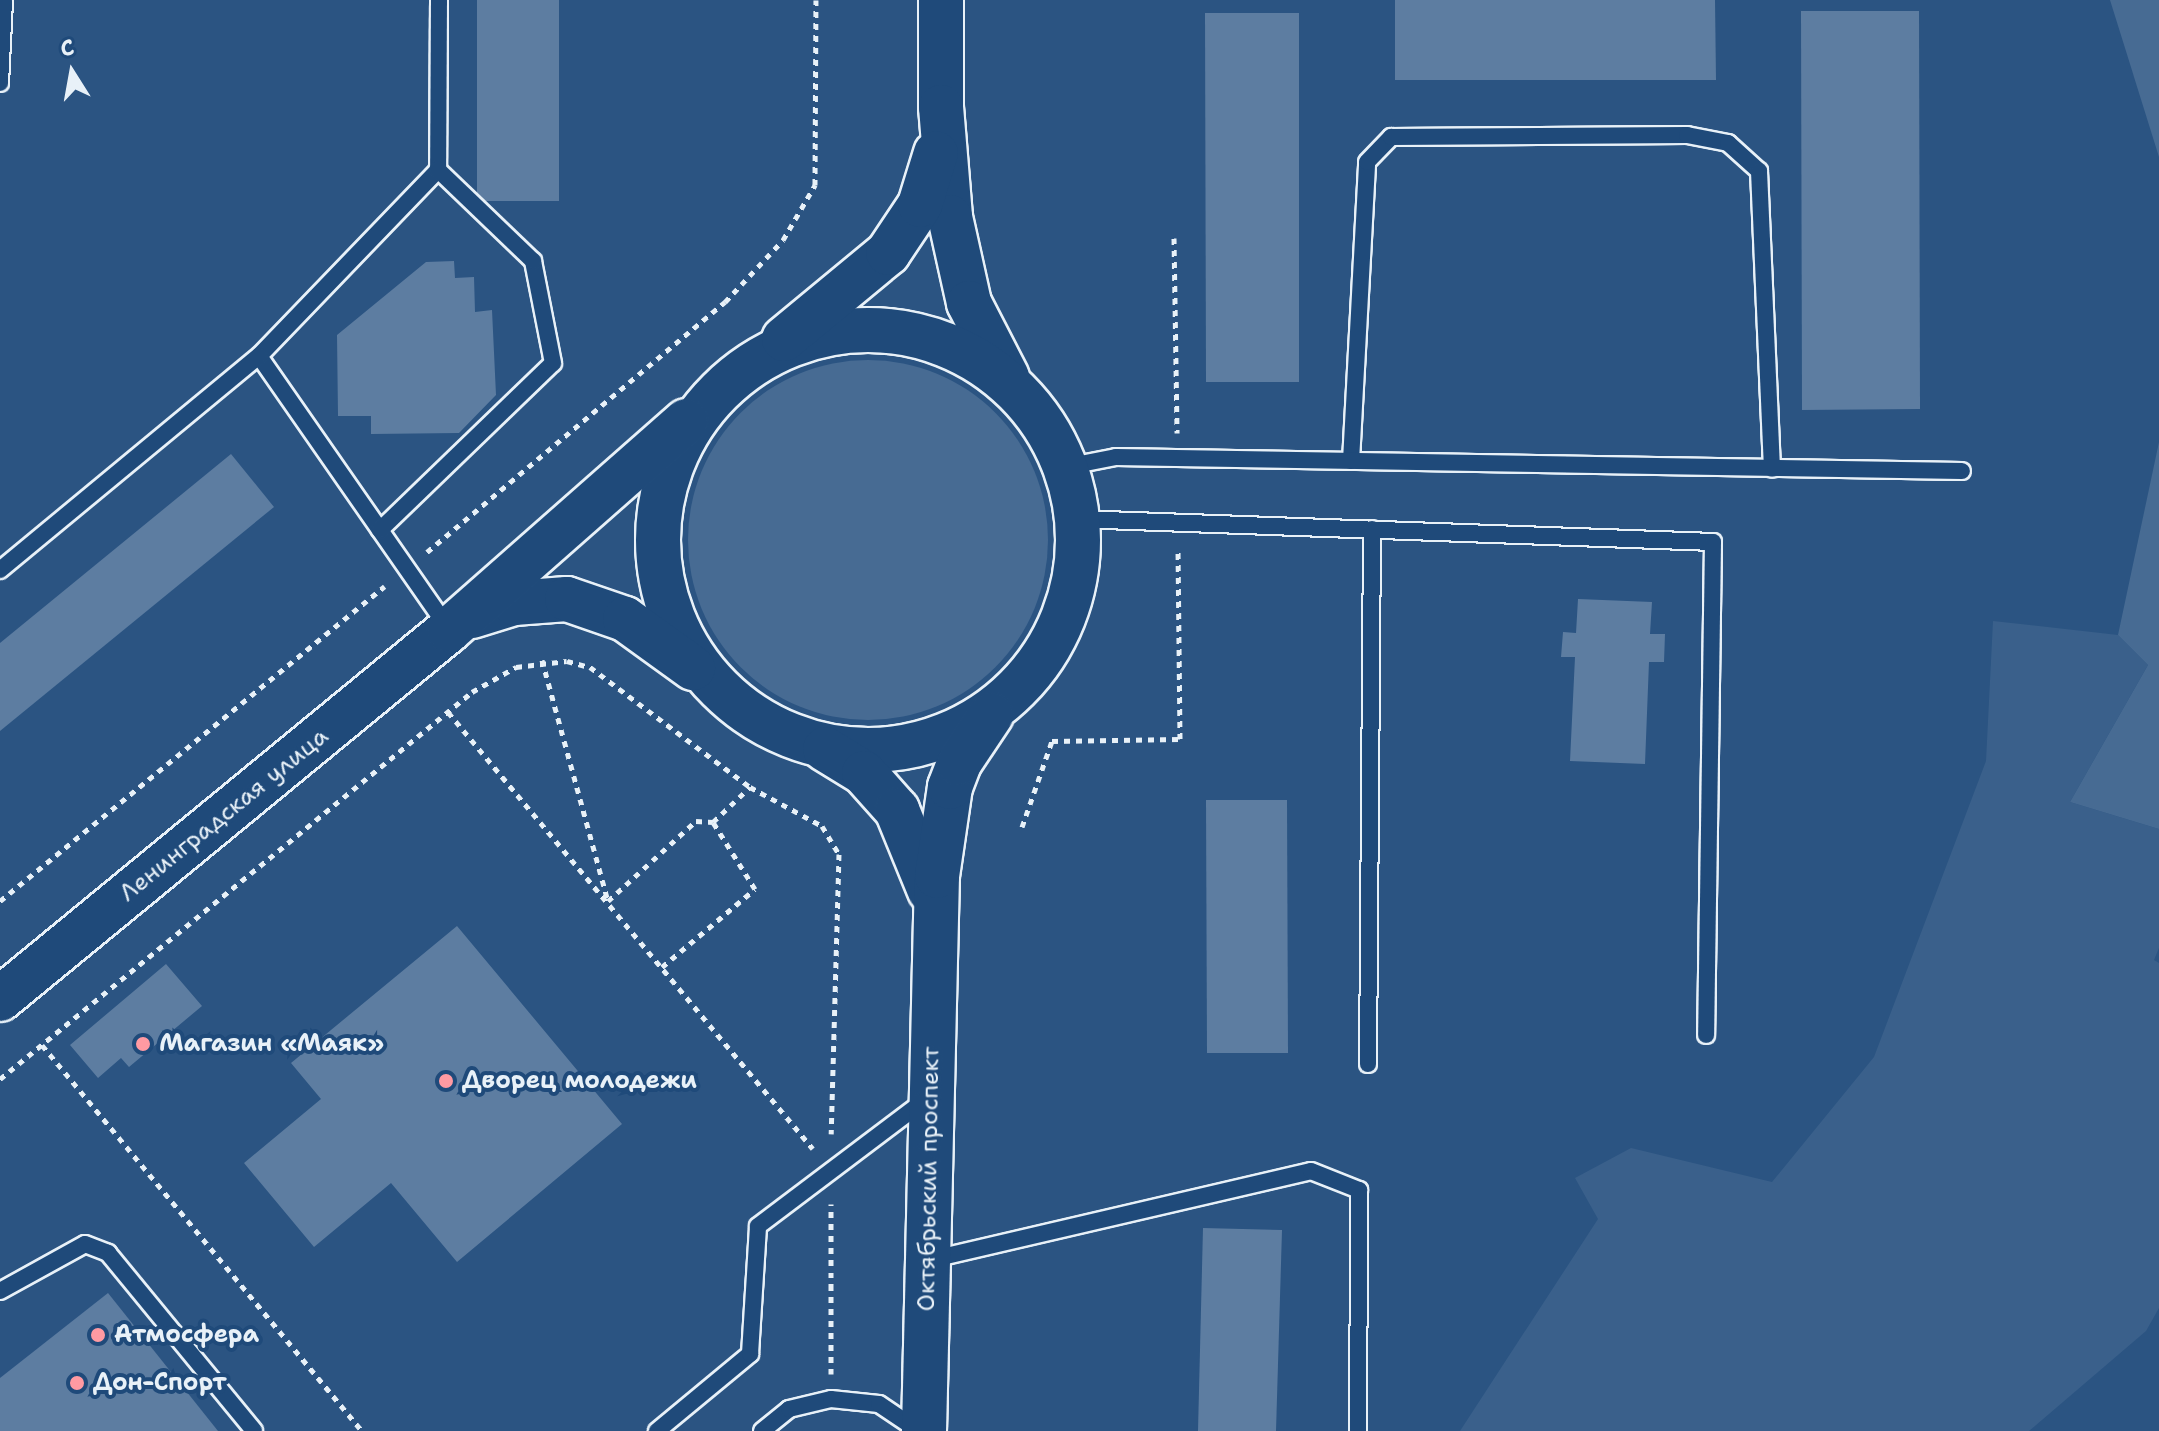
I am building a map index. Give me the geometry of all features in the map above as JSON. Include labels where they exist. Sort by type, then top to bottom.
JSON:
[{"type":"main road","points":[[941,0],[941,107],[959,271],[982,337],[1018,392],[1044,424],[1065,467],[1077,519],[1075,582],[1063,620],[1043,658],[1015,691],[982,717],[908,747],[864,751],[785,734],[749,715],[718,688],[691,656],[673,620],[661,580],[657,539],[662,496],[675,457],[693,422],[736,378],[866,274],[907,230],[931,176],[941,107]]},
{"type":"main road","points":[[736,378],[785,346],[827,334],[910,334],[985,365],[1018,392]]},
{"type":"main road","name":"Ленинградская улица","points":[[0,999],[449,630],[736,378]]},
{"type":"main road","name":"Ленинградская улица","points":[[449,630],[499,607],[567,599],[625,619],[718,688]]},
{"type":"main road","name":"Октябрьский проспект","points":[[921,1431],[935,927],[950,787],[975,738],[1015,691]]},
{"type":"main road","name":"Октябрьский проспект","points":[[785,734],[845,760],[889,799],[923,865],[935,927]]},
{"type":"lane","points":[[0,83],[4,0]]},
{"type":"lane","points":[[0,570],[259,356],[438,170],[439,0]]},
{"type":"lane","points":[[1351,461],[1367,162],[1391,137],[1687,135],[1728,143],[1759,171],[1772,469]]},
{"type":"lane","points":[[380,530],[553,363],[533,261],[438,170]]},
{"type":"lane","points":[[259,356],[449,630]]},
{"type":"lane","points":[[1065,467],[1116,457],[1962,471]]},
{"type":"lane","points":[[1077,519],[1713,542],[1706,1035]]},
{"type":"lane","points":[[1368,1064],[1372,529]]},
{"type":"lane","points":[[657,1431],[750,1354],[758,1226],[931,1096]]},
{"type":"lane","points":[[928,1260],[1311,1171],[1359,1190],[1358,1431]]},
{"type":"lane","points":[[0,1291],[85,1244],[108,1253],[254,1431]]},
{"type":"lane","points":[[762,1431],[789,1409],[831,1399],[879,1404],[921,1431]]},
{"type":"path","points":[[0,901],[407,569],[725,302],[783,240],[815,185],[816,0]]},
{"type":"path","points":[[1174,238],[1177,458]]},
{"type":"path","points":[[1022,827],[1052,741],[1180,739],[1178,523]]},
{"type":"path","points":[[542,660],[608,901]]},
{"type":"path","points":[[0,1079],[448,712],[494,678],[542,660],[590,667],[750,787],[822,826],[839,854]]},
{"type":"path","points":[[448,712],[831,1171]]},
{"type":"path","points":[[608,901],[696,821],[713,822],[750,787]]},
{"type":"path","points":[[662,967],[755,889],[713,822]]},
{"type":"path","points":[[42,1045],[362,1431]]},
{"type":"shaded area","points":[[2110,0],[2159,0],[2159,157]]},
{"type":"shaded area","points":[[868,360],[903,363],[937,374],[968,390],[995,413],[1018,440],[1034,471],[1045,505],[1048,540],[1045,575],[1034,609],[1018,640],[995,667],[968,690],[937,706],[903,717],[868,720],[833,717],[799,706],[768,690],[741,667],[718,640],[702,609],[691,575],[688,540],[691,505],[702,471],[718,440],[741,413],[768,390],[799,374],[833,363]]},
{"type":"shaded area","points":[[2159,442],[2159,829],[2070,802],[2148,665],[2118,635]]},
{"type":"shaded area","points":[[1993,621],[2118,635],[2148,665],[2070,802],[2159,829],[2159,948],[2154,960],[2159,963],[2159,1308],[2146,1331],[2029,1431],[1460,1431],[1598,1219],[1575,1178],[1631,1148],[1772,1182],[1874,1057],[1986,761]]},
{"type":"building","points":[[477,0],[559,0],[559,201],[477,201]]},
{"type":"building","points":[[1395,0],[1715,0],[1716,80],[1395,80]]},
{"type":"building","points":[[1801,11],[1919,11],[1920,409],[1802,410]]},
{"type":"building","points":[[1205,13],[1299,13],[1299,382],[1206,382]]},
{"type":"building","points":[[454,261],[455,278],[474,277],[475,312],[492,310],[496,395],[459,433],[371,434],[371,416],[338,416],[337,335],[426,262]]},
{"type":"building","points":[[231,454],[274,507],[0,731],[0,643]]},
{"type":"building","points":[[1578,599],[1652,602],[1650,634],[1665,634],[1664,662],[1649,662],[1645,764],[1570,761],[1575,657],[1561,657],[1563,632],[1576,633]]},
{"type":"building","points":[[1206,800],[1287,800],[1288,1053],[1207,1053]]},
{"type":"building","name":"Дворец молодежи","points":[[457,926],[622,1124],[457,1262],[391,1183],[314,1247],[244,1163],[321,1099],[291,1063]]},
{"type":"building","points":[[166,964],[202,1006],[129,1067],[121,1058],[98,1078],[70,1045]]},
{"type":"building","points":[[1203,1228],[1282,1230],[1276,1431],[1198,1431]]},
{"type":"building","name":"Атмосфера","points":[[108,1293],[218,1431],[0,1431],[0,1378]]},
{"type":"place","name":"Магазин «Маяк»","points":[[143,1044]]},
{"type":"place","name":"Дворец молодежи","points":[[446,1081]]},
{"type":"place","name":"Атмосфера","points":[[98,1335]]},
{"type":"place","name":"Дон-Спорт","points":[[77,1383]]}]
